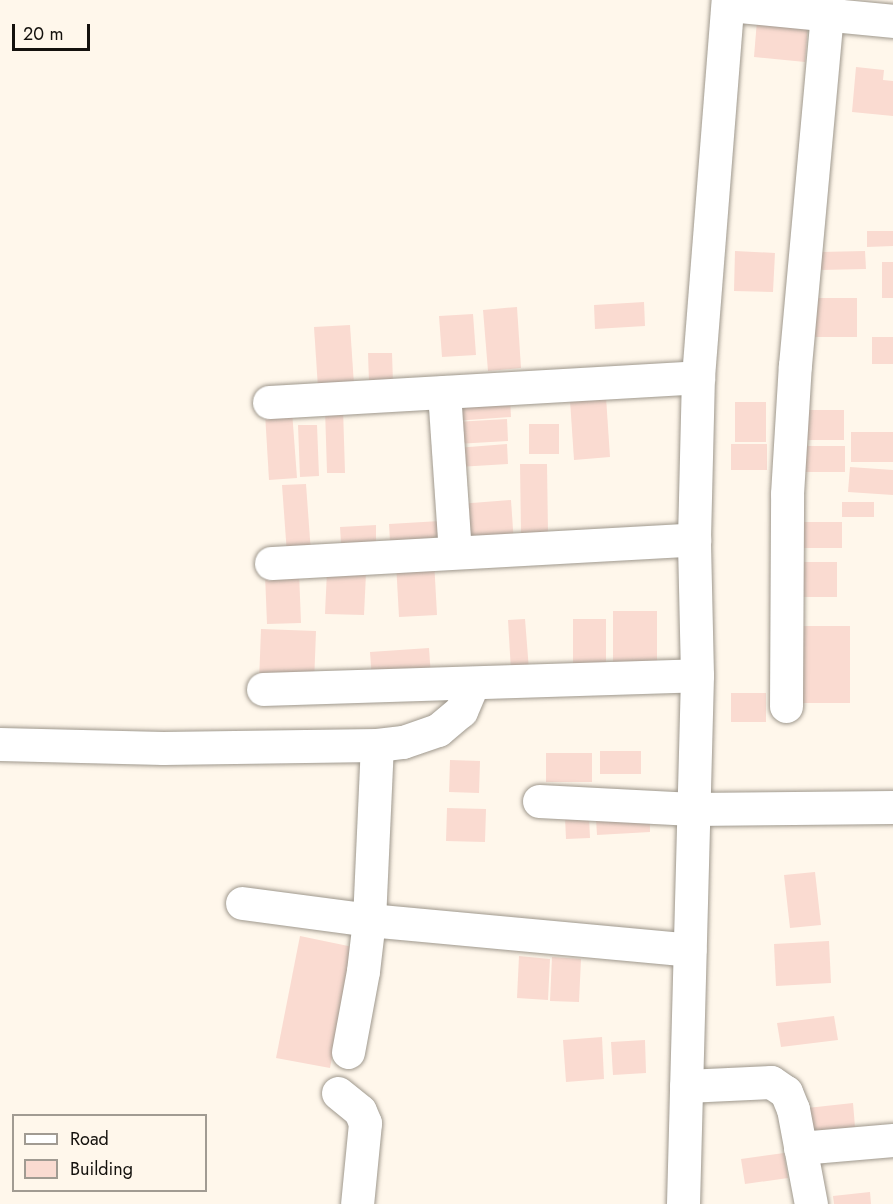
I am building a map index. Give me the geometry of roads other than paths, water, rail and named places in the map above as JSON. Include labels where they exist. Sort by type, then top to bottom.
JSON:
[{"type":"street","points":[[683,1204],[697,675],[694,538],[698,377],[728,3],[827,7],[893,21]]},
{"type":"street","points":[[786,706],[789,459],[827,7]]},
{"type":"street","points":[[269,402],[698,377]]},
{"type":"street","points":[[444,392],[455,552]]},
{"type":"street","points":[[272,563],[694,538]]},
{"type":"street","points":[[263,689],[697,675]]},
{"type":"street","points":[[0,744],[163,748],[377,745],[403,742],[438,730],[461,711],[473,682]]},
{"type":"street","points":[[348,1052],[363,971],[369,920],[377,745]]},
{"type":"street","points":[[539,801],[693,808],[893,807]]},
{"type":"street","points":[[242,903],[369,920],[690,950]]},
{"type":"street","points":[[686,1086],[771,1082],[786,1092],[793,1108],[811,1204]]},
{"type":"street","points":[[338,1093],[360,1111],[365,1123],[357,1204]]},
{"type":"street","points":[[800,1148],[893,1140]]}]
